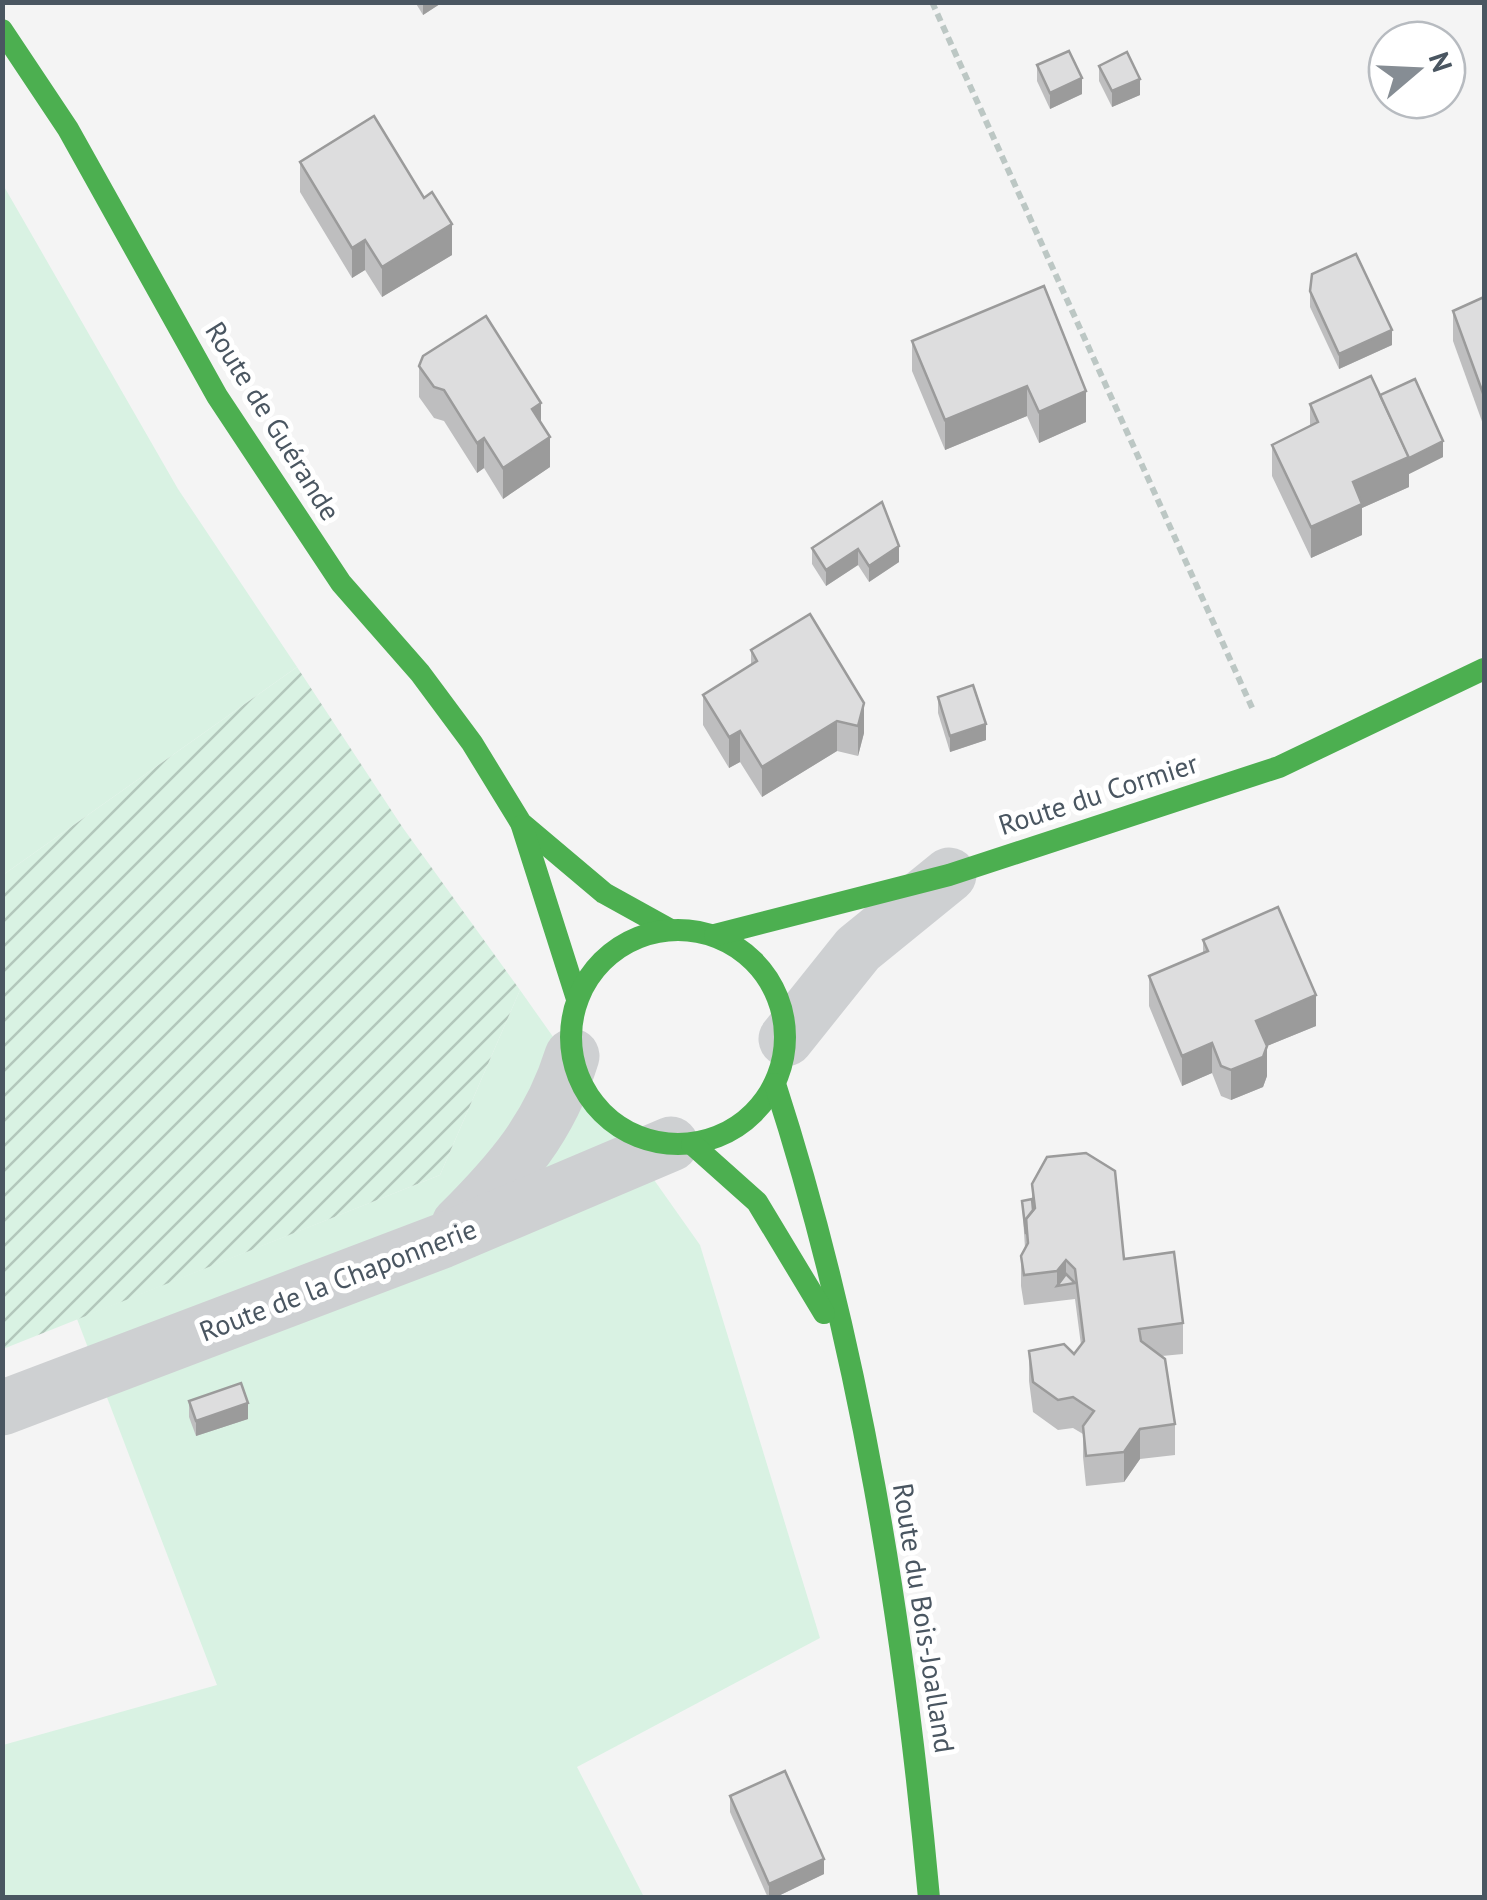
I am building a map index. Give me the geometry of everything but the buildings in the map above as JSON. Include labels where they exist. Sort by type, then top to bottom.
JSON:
[{"type":"street","name":"Route de Guérande","points":[[2,30],[68,129],[216,396],[341,583],[420,673],[472,744],[521,824],[577,999]]},
{"type":"street","name":"Route du Cormier","points":[[715,935],[949,875],[1279,767],[1484,669]]},
{"type":"street","name":"Route de Guérande","points":[[521,824],[604,892],[668,929]]},
{"type":"street","points":[[572,1056],[584,1090],[606,1118],[637,1136],[682,1144],[726,1133],[754,1114],[781,1061],[858,950],[949,875]]},
{"type":"street","points":[[442,1240],[506,1178],[557,1105],[572,1056],[577,999],[604,958],[644,933],[668,929],[715,935],[744,950],[767,975],[782,1006],[781,1061]]},
{"type":"street","name":"Route du Bois-Joalland","points":[[781,1061],[846,1349],[904,1653],[929,1898]]},
{"type":"street","name":"Route du Bois-Joalland","points":[[682,1144],[757,1202],[846,1349]]},
{"type":"street","name":"Route de la Chaponnerie","points":[[2,1408],[682,1144]]},
{"type":"path","points":[[932,2],[1279,767]]},
{"type":"green space","points":[[2,183],[178,489],[297,667],[3,875]]},
{"type":"green space","points":[[297,667],[403,828],[520,990],[440,1175],[3,1349],[3,875]]},
{"type":"green space","points":[[520,990],[700,1245],[820,1638],[577,1767],[644,1897],[3,1898],[3,1745],[217,1685],[77,1319],[440,1175]]},
{"type":"traffic: fast","points":[[2,30],[68,129],[217,396],[341,583],[420,673],[472,743],[521,823],[604,893],[669,929]]},
{"type":"traffic: fast","points":[[715,935],[949,875],[1279,767],[1484,669]]},
{"type":"traffic: fast","points":[[522,826],[577,999]]},
{"type":"traffic: fast","points":[[678,930],[719,938],[754,961],[777,996],[785,1037],[777,1078],[754,1113],[719,1136],[678,1144],[637,1136],[602,1113],[579,1078],[571,1037],[579,996],[602,961],[637,938],[678,930]]},
{"type":"traffic: fast","points":[[775,1084],[831,1283],[874,1486],[906,1692],[929,1898]]},
{"type":"traffic: fast","points":[[692,1144],[757,1202],[824,1313]]}]
